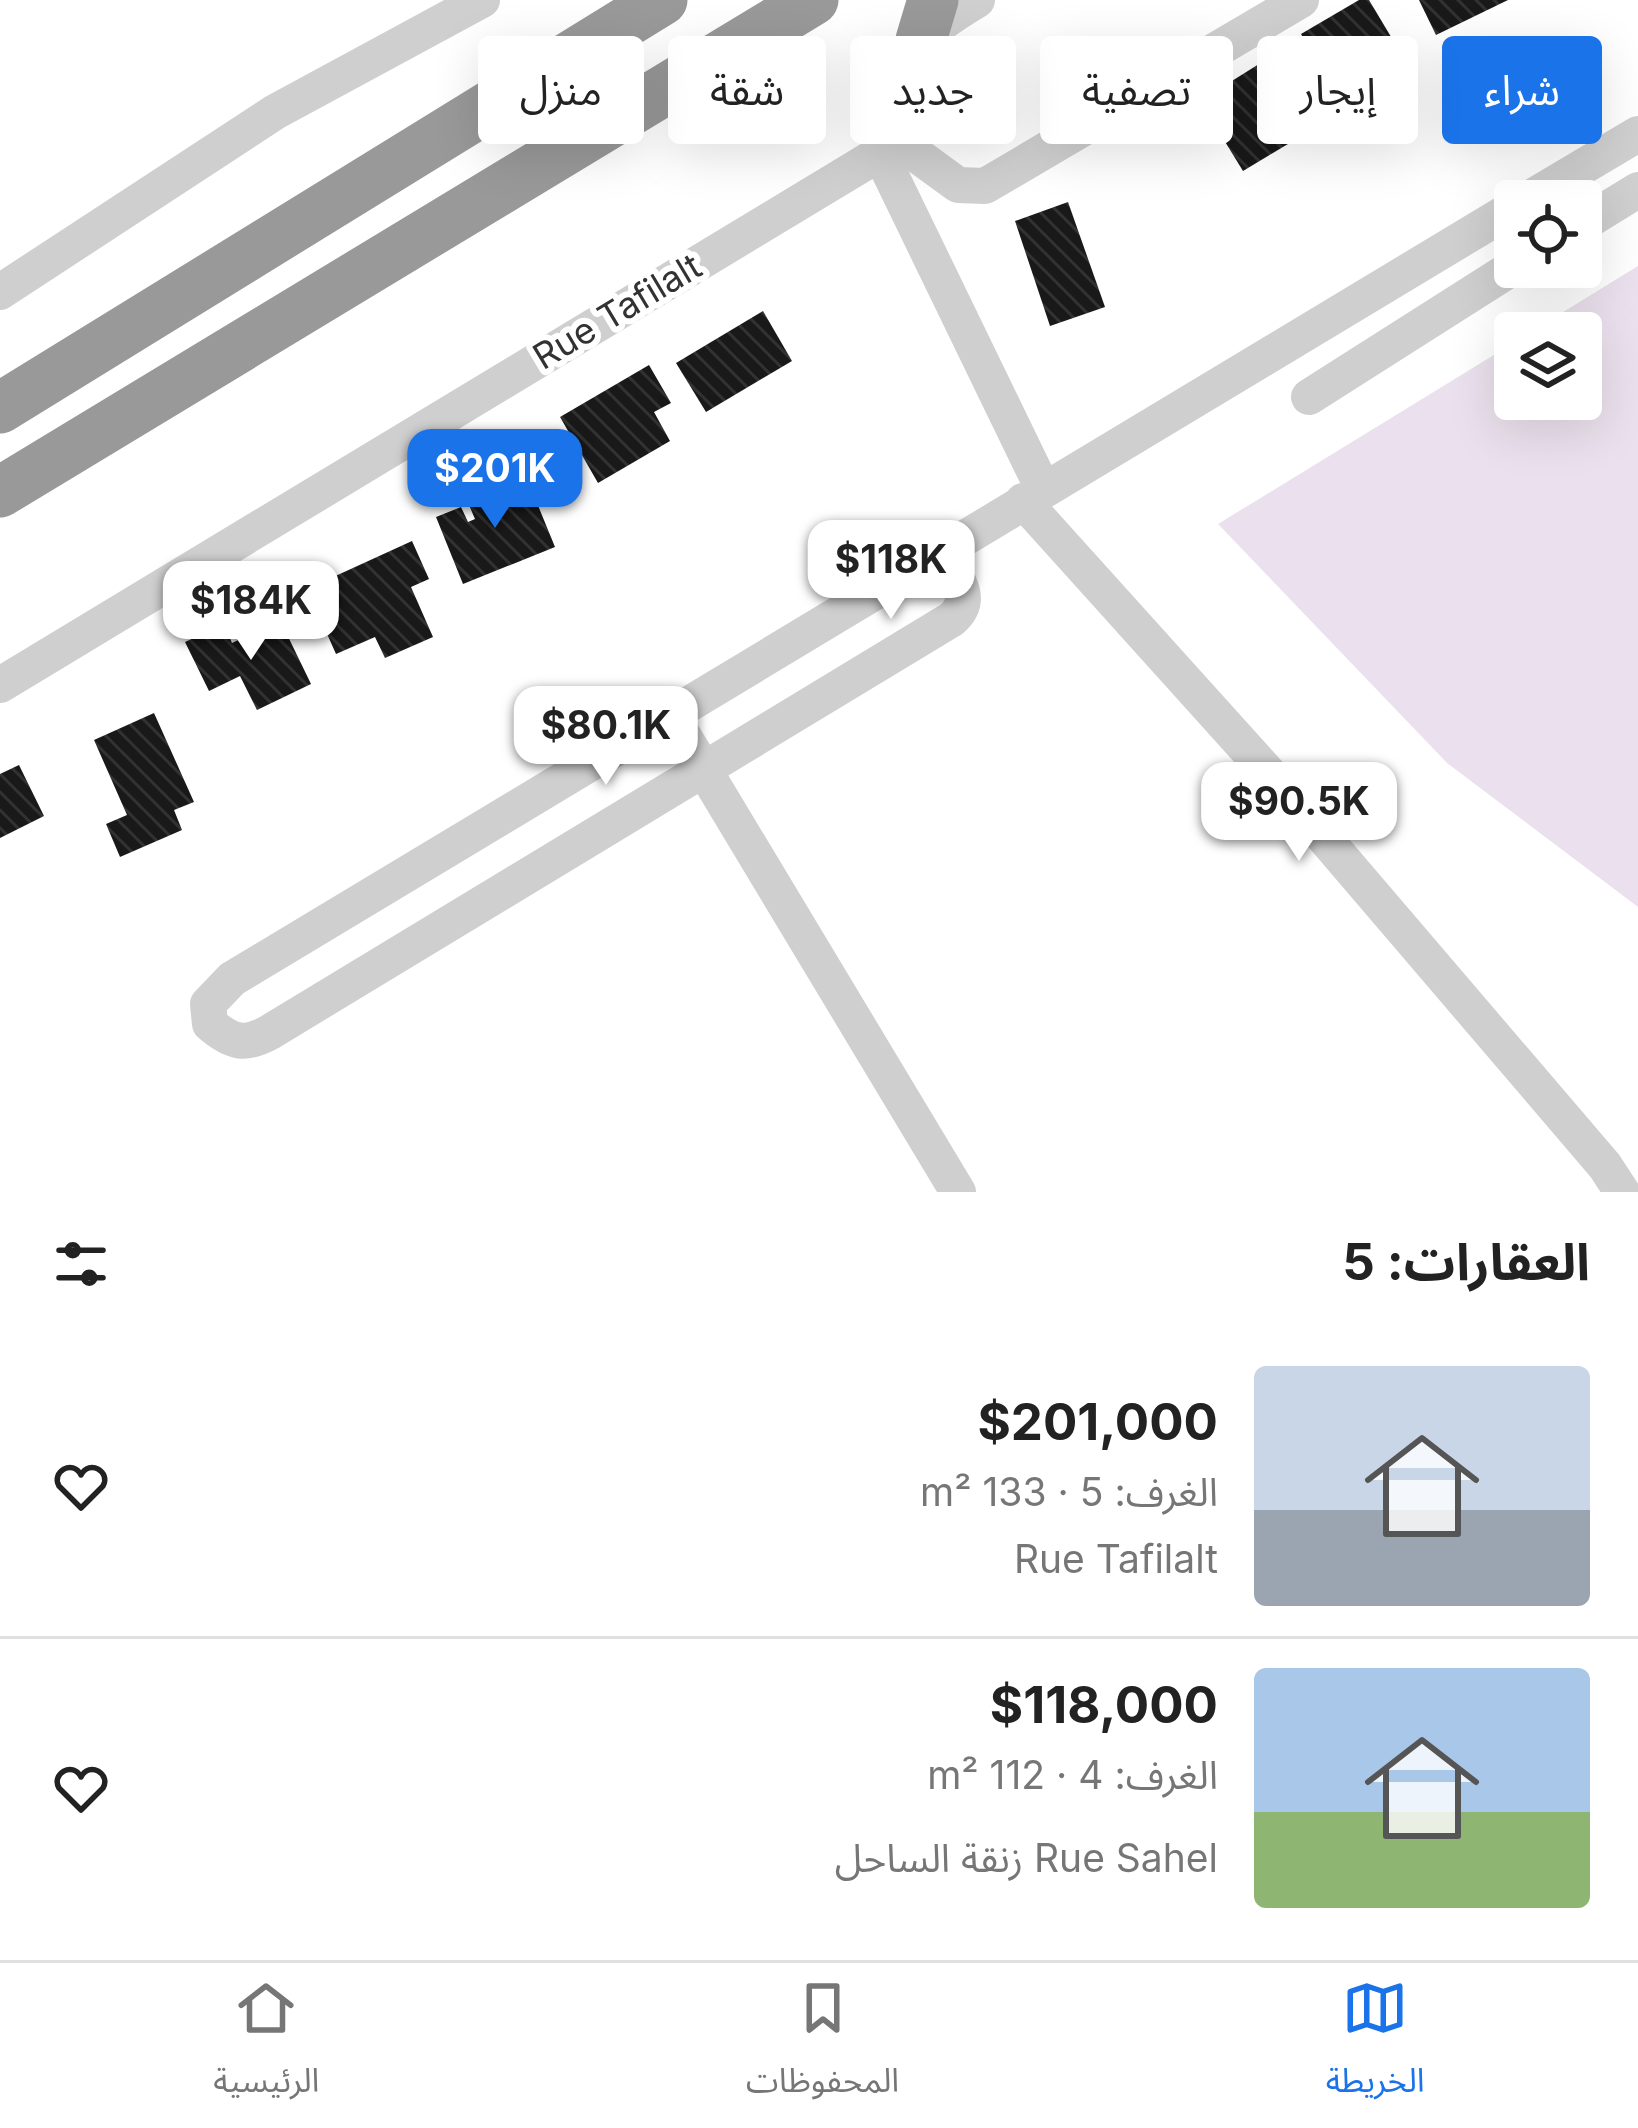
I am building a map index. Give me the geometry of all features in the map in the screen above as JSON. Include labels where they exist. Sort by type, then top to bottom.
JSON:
[{"type":"highway","points":[[0,491],[813,0]]},
{"type":"highway","points":[[0,408],[653,4]]},
{"type":"street","points":[[0,292],[275,112],[482,0]]},
{"type":"street","points":[[977,0],[938,24],[927,20],[905,65],[890,147],[1033,495],[1590,1148],[1622,1192]]},
{"type":"street","points":[[890,147],[958,185],[985,186],[1301,0]]},
{"type":"street","points":[[1560,180],[1638,134]]},
{"type":"street","name":"Rue Tafilalt","points":[[0,685],[890,147]]},
{"type":"street","points":[[1602,212],[1638,190]]},
{"type":"street","points":[[938,552],[964,594],[958,615],[250,1044],[227,1040],[210,1024],[208,1004],[232,979],[938,552],[1494,220]]},
{"type":"street","points":[[1309,397],[1494,279]]},
{"type":"street","points":[[671,715],[958,1192]]},
{"type":"shaded area","points":[[1638,266],[1638,907],[1447,763],[1218,524],[1494,355],[1494,420],[1602,420],[1602,312],[1563,312]]},
{"type":"building","points":[[1359,0],[1369,0],[1390,36],[1302,36]]},
{"type":"building","points":[[1419,0],[1508,0],[1436,35]]},
{"type":"building","points":[[1257,65],[1257,144],[1288,144],[1243,171],[1226,144],[1233,144],[1233,80]]},
{"type":"building","points":[[1068,202],[1105,307],[1050,326],[1015,221]]},
{"type":"building","points":[[763,311],[792,361],[706,412],[676,363]]},
{"type":"building","points":[[649,365],[671,403],[654,412],[670,441],[598,483],[560,417]]},
{"type":"building","points":[[518,477],[529,506],[537,503],[555,547],[463,584],[436,517],[461,507],[468,522],[475,519],[466,498]]},
{"type":"building","points":[[412,541],[429,579],[411,587],[433,637],[385,658],[375,637],[336,654],[307,589]]},
{"type":"building","points":[[280,620],[311,684],[257,710],[240,676],[209,691],[185,642],[224,624],[232,643]]},
{"type":"building","points":[[154,713],[194,802],[174,810],[182,830],[120,857],[106,824],[127,815],[94,740]]},
{"type":"building","points":[[19,765],[44,816],[0,838],[0,774]]}]
